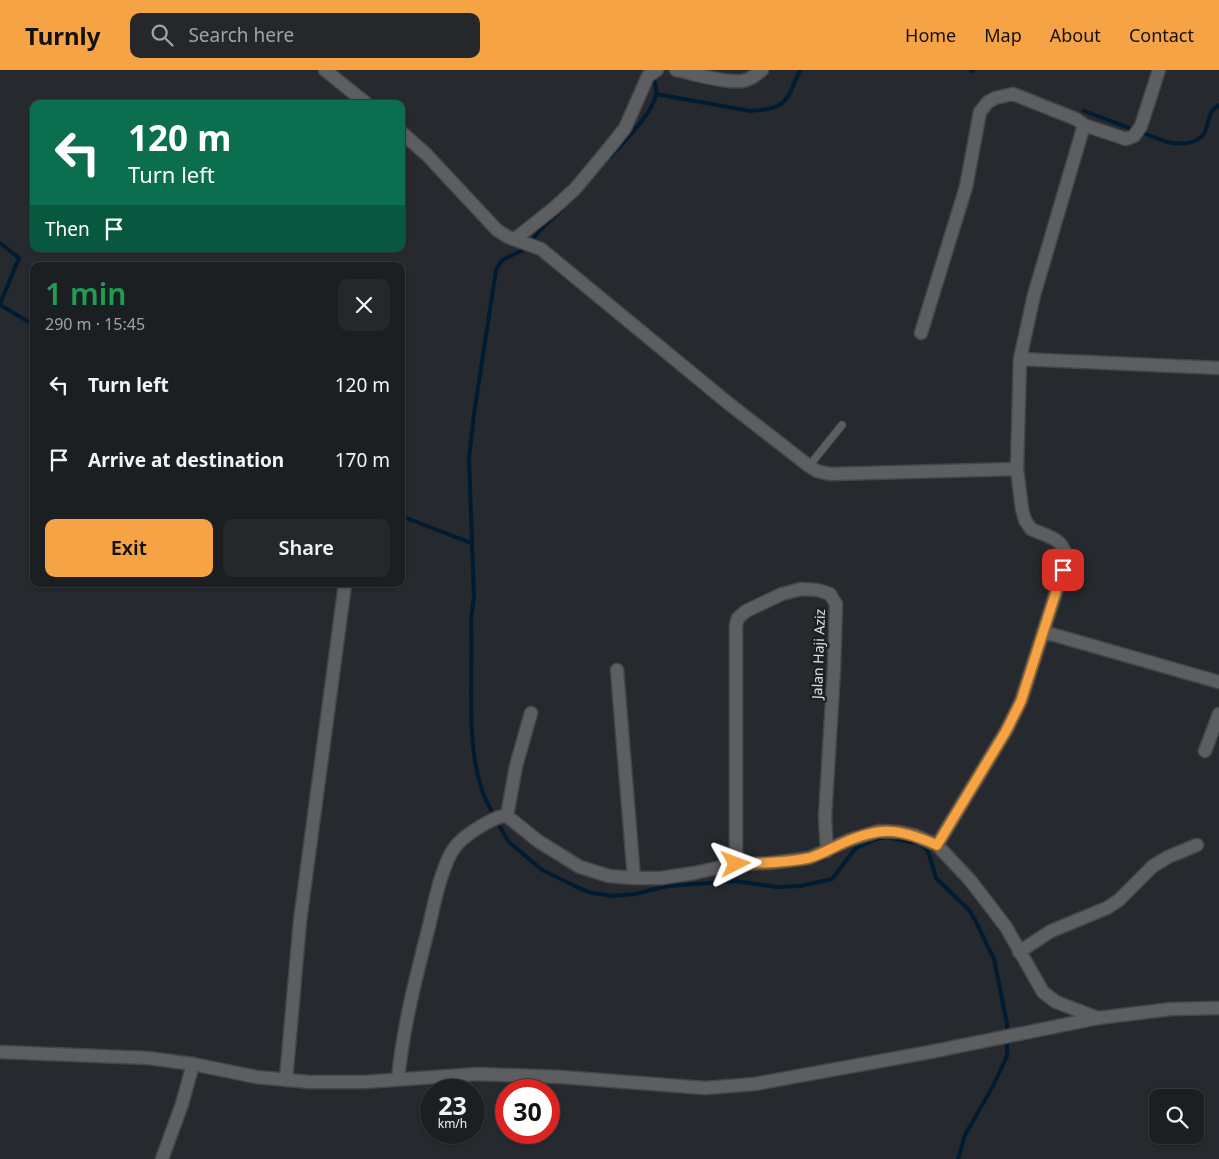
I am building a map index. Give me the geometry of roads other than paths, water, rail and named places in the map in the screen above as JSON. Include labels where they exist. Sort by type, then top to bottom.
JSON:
[{"type":"street","points":[[325,70],[361,100]]},
{"type":"street","points":[[520,240],[575,189],[625,128],[648,76],[657,70]]},
{"type":"street","points":[[676,70],[732,81],[743,81],[753,78],[762,70]]},
{"type":"street","points":[[920,333],[966,187],[980,112],[983,107],[995,98],[1013,94],[1076,119],[1084,125],[1126,139],[1137,131],[1159,70]]},
{"type":"street","points":[[937,845],[1012,719],[1028,683],[1066,561],[1064,546],[1059,541],[1031,529],[1028,525],[1019,496],[1017,469],[1020,359],[1034,295],[1084,125]]},
{"type":"street","points":[[405,136],[426,154],[497,230],[541,250],[728,403],[817,471],[830,474],[1017,469]]},
{"type":"street","points":[[1020,359],[1219,368]]},
{"type":"street","points":[[286,1080],[300,921],[345,587]]},
{"type":"street","name":"Jalan Haji Aziz","points":[[736,864],[736,625],[738,618],[746,611],[782,594],[801,590],[818,590],[830,594],[836,604],[825,816],[827,851]]},
{"type":"street","points":[[1044,632],[1219,682]]},
{"type":"street","points":[[617,670],[634,878]]},
{"type":"street","points":[[507,816],[516,766],[531,713]]},
{"type":"street","points":[[1205,751],[1219,714]]},
{"type":"street","points":[[398,1079],[405,1024],[434,903],[446,866],[454,847],[462,840],[499,817],[507,816],[538,841],[580,867],[608,876],[634,878],[661,878],[736,864],[770,863],[809,858],[849,840],[879,831],[900,832],[914,836],[937,845],[970,880],[1006,927],[1043,992],[1049,998],[1098,1018]]},
{"type":"street","points":[[1019,952],[1051,931],[1107,908],[1119,900],[1153,866],[1168,857],[1197,845]]},
{"type":"street","points":[[0,1052],[131,1056],[193,1064],[256,1077],[286,1080],[345,1082],[493,1074],[561,1077],[704,1088],[755,1084],[985,1042],[1098,1018],[1171,1009],[1219,1008]]},
{"type":"street","points":[[162,1159],[182,1104],[193,1064]]},
{"type":"lane","points":[[809,466],[842,426]]},
{"type":"waterway","points":[[656,94],[750,111],[762,110],[772,108],[784,101],[792,89],[800,70]]},
{"type":"waterway","points":[[610,157],[644,119],[654,102],[656,86],[653,79]]},
{"type":"waterway","points":[[1084,111],[1167,142],[1190,143],[1200,138],[1206,129],[1211,113],[1219,105]]},
{"type":"waterway","points":[[491,810],[482,790],[476,767],[471,718],[471,619],[474,597],[469,458],[474,414],[496,270],[502,260],[527,248],[539,231],[561,210]]},
{"type":"waterway","points":[[0,243],[19,258],[0,304]]},
{"type":"waterway","points":[[0,305],[30,323]]},
{"type":"waterway","points":[[405,518],[471,543]]},
{"type":"waterway","points":[[500,827],[509,842],[542,870],[592,893],[614,896],[635,894],[668,886],[735,881],[777,887],[800,886],[832,879],[856,848],[876,839],[887,837],[920,844],[928,851],[936,878],[969,910],[994,959],[1007,1024],[1007,1056],[993,1086],[965,1135],[958,1159]]}]
